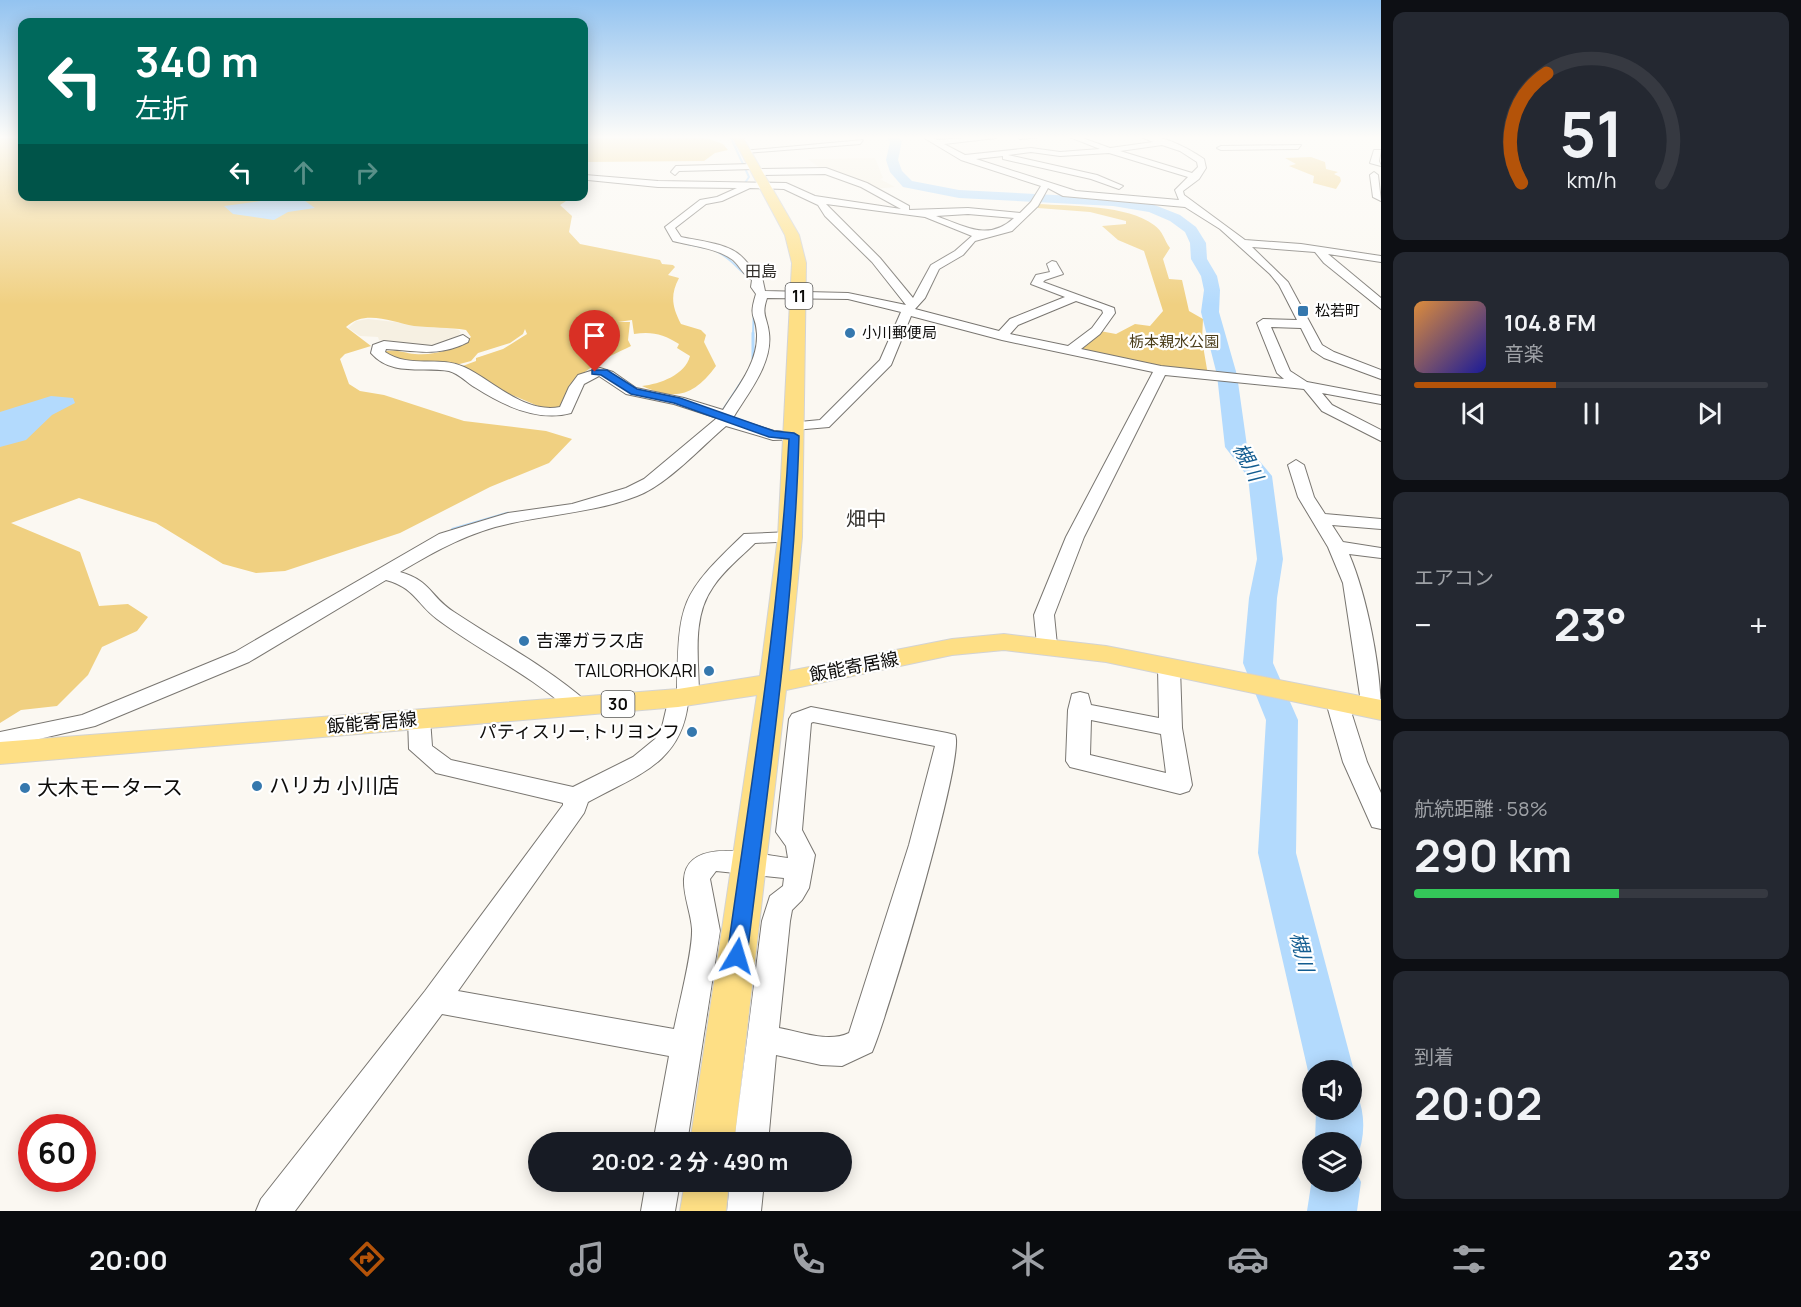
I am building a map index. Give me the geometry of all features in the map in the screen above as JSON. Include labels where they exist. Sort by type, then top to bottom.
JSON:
[{"type":"main road","name":"11","points":[[713,1132],[775,683],[790,537],[799,263],[788,226],[769,193]]},
{"type":"main road","name":"飯能寄居線","points":[[0,753],[683,697],[775,683],[952,647],[1004,642],[1047,645],[1106,654],[1377,709]]},
{"type":"main road","points":[[703,1211],[705,1192]]},
{"type":"street","points":[[734,193],[719,199],[703,202],[670,227],[677,239],[715,248],[737,258],[748,273],[758,279],[757,287],[762,294]]},
{"type":"street","points":[[802,193],[818,199],[864,208],[918,213],[968,212],[1021,216]]},
{"type":"street","points":[[818,199],[854,193]]},
{"type":"street","points":[[878,193],[969,236],[982,236],[1008,229],[1040,194],[1075,194],[1187,204]]},
{"type":"street","points":[[1178,193],[1187,204],[1215,221],[1242,243],[1284,284],[1312,342],[1323,351],[1381,375]]},
{"type":"street","points":[[818,199],[876,260],[909,308]]},
{"type":"street","points":[[463,339],[436,350],[384,345],[378,348],[378,353],[390,363],[401,366],[456,369],[485,387],[552,414],[566,410],[574,387],[582,379],[595,372],[603,372],[634,392],[662,396],[773,435],[794,431],[824,424],[879,372],[893,349],[909,308],[919,298],[935,267],[959,253],[969,236]]},
{"type":"street","points":[[1242,243],[1319,250],[1381,259]]},
{"type":"street","points":[[1319,250],[1328,261],[1354,279],[1381,305]]},
{"type":"street","points":[[1052,264],[1057,274],[1040,277],[1037,284],[1108,308],[1109,313],[1096,331],[1070,351]]},
{"type":"street","points":[[762,294],[848,296],[909,308],[1002,336],[1161,370],[1262,383],[1306,386],[1381,400]]},
{"type":"street","points":[[0,740],[87,721],[242,657],[445,538],[492,521],[560,513],[632,492],[671,466],[725,418],[759,365],[763,334],[756,313],[762,294]]},
{"type":"street","points":[[1002,336],[1014,322],[1074,298]]},
{"type":"street","points":[[1305,324],[1263,323],[1284,372],[1306,386],[1327,408],[1381,436]]},
{"type":"street","points":[[1047,645],[1044,615],[1075,537],[1161,370]]},
{"type":"street","points":[[1296,465],[1306,497],[1337,547],[1352,583],[1377,709]]},
{"type":"street","points":[[1321,519],[1381,524]]},
{"type":"street","points":[[419,719],[422,749],[444,767],[576,797],[643,761],[660,749],[671,734],[683,697],[689,627],[699,594],[715,571],[750,538],[790,537]]},
{"type":"street","points":[[1337,547],[1381,553]]},
{"type":"street","points":[[383,574],[402,578],[420,588],[443,615],[476,632],[558,687],[579,707]]},
{"type":"street","points":[[1169,668],[1171,728],[1180,785],[1078,761],[1079,704],[1171,728]]},
{"type":"street","points":[[1327,700],[1381,820]]},
{"type":"street","points":[[752,1132],[762,1038],[776,921],[780,903],[793,895],[798,888],[797,869],[802,855],[797,842],[789,832],[800,719],[811,714],[947,741],[942,772],[922,845],[861,1042],[842,1052],[821,1051],[762,1038]]},
{"type":"street","points":[[273,1211],[435,1000],[575,807],[576,797]]},
{"type":"street","points":[[672,1132],[706,931],[697,879],[700,868],[712,860],[797,869]]},
{"type":"street","points":[[435,1000],[687,1046]]},
{"type":"street","points":[[658,1211],[661,1192]]},
{"type":"street","points":[[744,1211],[746,1192]]},
{"type":"shaded area","points":[[368,319],[450,328],[459,330],[461,333],[453,339],[430,348],[379,340],[378,337],[360,336],[348,328],[356,321]]},
{"type":"green space","points":[[0,193],[18,193],[18,201],[566,201],[560,205],[572,216],[569,232],[580,244],[660,260],[662,264],[675,267],[668,275],[679,278],[673,296],[678,318],[681,324],[701,330],[706,335],[704,342],[716,366],[700,384],[684,393],[665,393],[642,386],[671,377],[683,368],[690,356],[677,348],[679,344],[663,336],[652,333],[634,334],[632,320],[618,322],[630,322],[628,340],[631,346],[588,369],[572,386],[562,407],[545,409],[489,385],[460,367],[476,361],[476,358],[503,349],[527,334],[525,329],[523,334],[510,343],[478,353],[471,361],[452,366],[407,365],[385,355],[386,351],[394,350],[411,354],[445,351],[471,337],[466,330],[414,326],[379,318],[362,319],[346,327],[371,346],[345,354],[340,359],[349,384],[360,391],[384,395],[464,421],[546,431],[572,439],[549,463],[490,487],[400,533],[285,571],[256,573],[223,564],[156,523],[79,498],[11,523],[80,552],[99,606],[128,604],[148,617],[137,631],[102,647],[88,675],[57,706],[21,710],[0,723]]},
{"type":"green space","name":"栃本親水公園","points":[[1038,204],[1115,210],[1143,218],[1157,227],[1170,248],[1163,259],[1169,279],[1182,280],[1189,311],[1203,319],[1202,340],[1208,375],[1171,370],[1078,350],[1100,331],[1116,334],[1135,324],[1150,326],[1163,311],[1144,251],[1118,240],[1102,226],[1126,224],[1126,221],[1090,212],[1038,208]]},
{"type":"water","points":[[261,201],[305,201],[315,208],[288,212],[274,220],[233,214],[224,206]]},
{"type":"water","points":[[51,396],[73,398],[75,403],[52,415],[26,440],[0,447],[0,412]]},
{"type":"waterway","name":"槻川","points":[[951,193],[1113,202],[1152,208],[1175,218],[1191,230],[1198,243],[1199,259],[1209,276],[1212,290],[1209,300],[1210,312],[1227,375],[1236,447],[1260,476],[1270,559],[1263,598],[1258,663],[1282,720],[1277,853],[1328,1060]]},
{"type":"waterway","points":[[687,244],[706,248]]},
{"type":"waterway","points":[[716,251],[727,257],[751,278]]},
{"type":"waterway","points":[[753,335],[754,305]]},
{"type":"waterway","points":[[753,335],[753,359]]},
{"type":"waterway","points":[[720,415],[743,380]]},
{"type":"waterway","points":[[453,530],[508,514]]},
{"type":"waterway","name":"槻川","points":[[1339,1132],[1340,1120]]},
{"type":"waterway","name":"槻川","points":[[1332,1211],[1335,1192]]},
{"type":"place","name":"松若町","points":[[1303,311]]},
{"type":"place","name":"小川郵便局","points":[[850,333]]},
{"type":"place","name":"吉澤ガラス店","points":[[524,641]]},
{"type":"place","name":"TAILORHOKARI","points":[[709,671]]},
{"type":"place","name":"パティスリー,トリヨンフ","points":[[692,732]]},
{"type":"place","name":"ハリカ 小川店","points":[[257,786]]},
{"type":"place","name":"大木モータース","points":[[25,788]]},
{"type":"district","name":"田島","points":[[761,271]]},
{"type":"district","name":"畑中","points":[[866,519]]},
{"type":"route","points":[[595,372],[609,375],[613,380],[634,392],[676,400],[725,416],[724,420],[773,435],[794,436],[790,537],[784,602],[737,956]]}]
